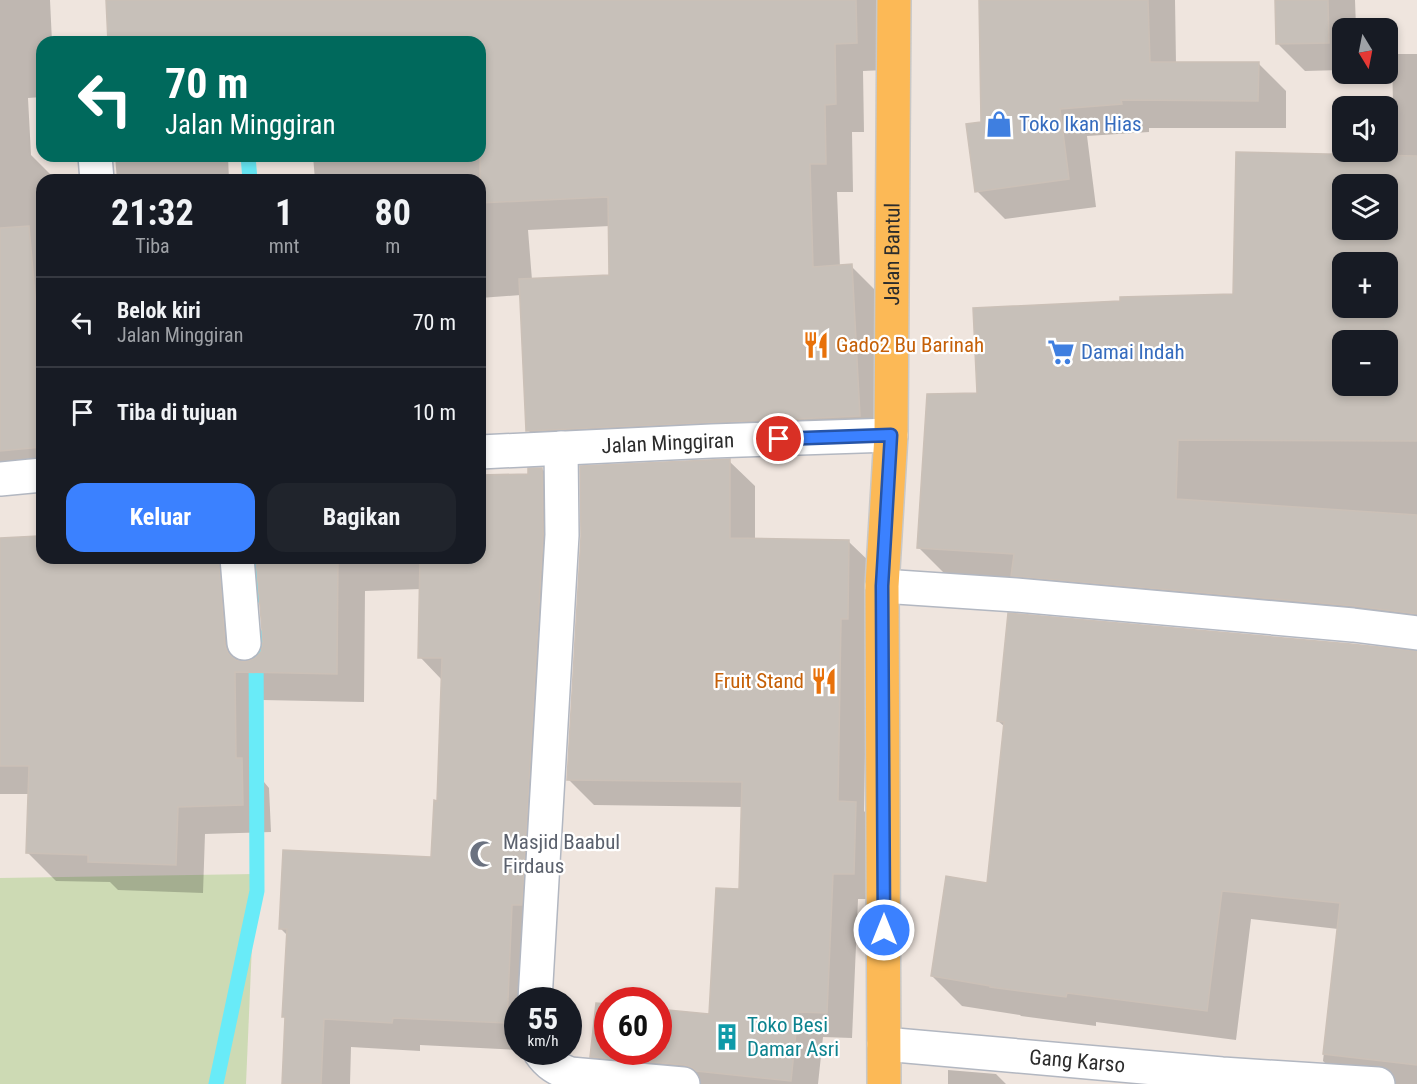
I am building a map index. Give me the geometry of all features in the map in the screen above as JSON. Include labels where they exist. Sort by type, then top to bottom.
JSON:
[{"type":"main road","name":"Jalan Bantul","points":[[884,1084],[882,586],[891,435],[894,0]]},
{"type":"street","name":"Jalan Minggiran","points":[[486,452],[891,435]]},
{"type":"street","points":[[536,987],[561,535],[561,448]]},
{"type":"street","points":[[0,479],[36,476]]},
{"type":"street","points":[[237,564],[244,643]]},
{"type":"street","points":[[882,586],[1016,595],[1353,625],[1417,633]]},
{"type":"street","name":"Gang Karso","points":[[884,1044],[1222,1074],[1377,1084]]},
{"type":"street","points":[[551,1065],[570,1074],[683,1084]]},
{"type":"green space","points":[[255,874],[246,1084],[0,1084],[0,878]]},
{"type":"building","points":[[106,0],[856,0],[857,43],[835,44],[836,104],[825,105],[826,164],[810,164],[813,267],[852,264],[860,416],[526,431],[519,279],[609,275],[608,197],[486,203],[486,174],[480,174],[480,162],[486,162],[486,36],[108,36]]},
{"type":"building","points":[[979,0],[1148,0],[1150,62],[1259,62],[1258,101],[1121,100],[1122,104],[1060,109],[1069,179],[975,192],[966,124],[981,122]]},
{"type":"building","points":[[1275,0],[1328,0],[1329,43],[1276,44]]},
{"type":"building","points":[[1236,152],[1332,154],[1332,162],[1398,162],[1398,156],[1417,156],[1417,441],[1178,440],[1176,499],[1417,515],[1417,614],[1355,606],[1011,576],[1014,554],[917,548],[927,394],[977,393],[973,308],[1120,301],[1120,297],[1233,294]]},
{"type":"building","points":[[29,226],[36,306],[36,448],[0,451],[0,228]]},
{"type":"building","points":[[730,459],[730,538],[849,540],[848,619],[841,619],[838,801],[856,802],[854,874],[833,874],[827,1013],[798,1012],[791,1081],[696,1071],[685,1065],[672,1064],[672,1010],[709,1014],[716,888],[739,889],[742,782],[567,780],[581,536],[580,466]]},
{"type":"building","points":[[528,468],[542,468],[543,535],[522,905],[512,905],[509,987],[504,987],[504,1023],[393,1018],[392,1023],[324,1019],[321,1084],[282,1084],[285,1017],[282,1017],[287,929],[279,929],[283,850],[431,857],[434,800],[437,801],[442,658],[418,658],[420,564],[486,564],[486,475],[528,474]]},
{"type":"building","points":[[36,536],[36,564],[219,564],[225,645],[228,653],[236,660],[245,662],[255,658],[261,652],[263,642],[256,564],[338,564],[337,674],[235,672],[236,758],[242,758],[243,805],[178,807],[176,865],[88,862],[88,855],[26,853],[29,766],[0,766],[0,538]]},
{"type":"building","points":[[1008,613],[1417,651],[1417,1065],[1323,1054],[1340,903],[1222,891],[1207,1011],[1067,993],[1066,997],[990,987],[931,976],[946,876],[987,883],[1004,722],[997,721]]},
{"type":"building","points":[[594,1021],[594,1057],[590,1057]]},
{"type":"waterway","points":[[248,162],[250,174]]},
{"type":"waterway","points":[[255,564],[255,596]]},
{"type":"waterway","points":[[216,1084],[257,891],[256,635]]},
{"type":"place","name":"Toko Ikan Hias","points":[[999,124]]},
{"type":"place","name":"Gado2 Bu Barinah","points":[[816,345]]},
{"type":"place","name":"Damai Indah","points":[[1061,352]]},
{"type":"place","name":"Fruit Stand","points":[[824,681]]},
{"type":"place","name":"Masjid Baabul Firdaus","points":[[483,854]]},
{"type":"place","name":"Toko Besi Damar Asri","points":[[727,1037]]},
{"type":"route","points":[[779,439],[891,435],[882,586],[884,930]]}]
